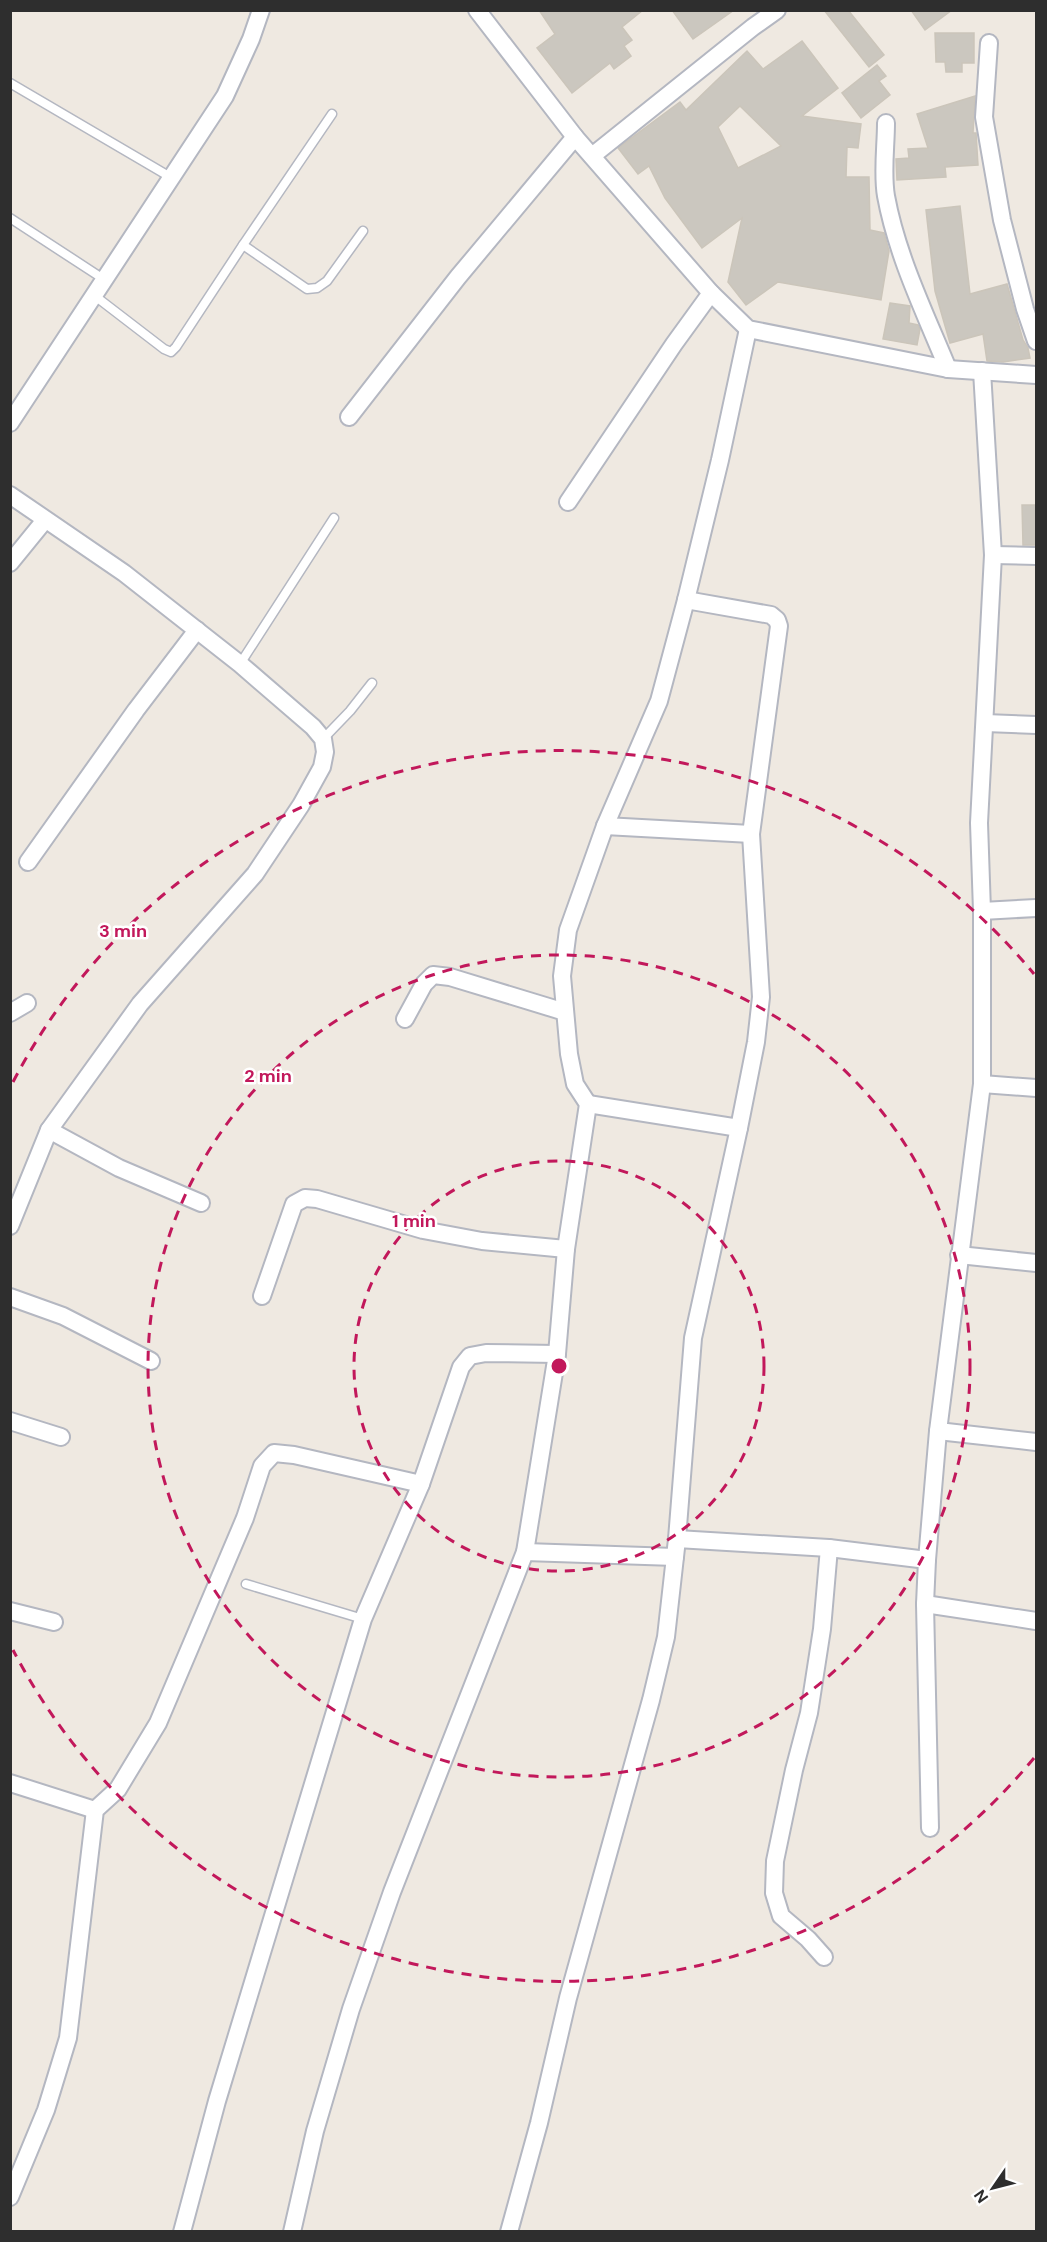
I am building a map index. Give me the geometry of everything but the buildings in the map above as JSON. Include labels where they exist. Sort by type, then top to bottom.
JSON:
[{"type":"street","points":[[10,423],[225,96],[251,39],[261,10]]},
{"type":"street","points":[[477,10],[575,137],[711,293],[748,329],[948,369],[1036,375]]},
{"type":"street","points":[[592,156],[777,10]]},
{"type":"street","points":[[989,43],[984,117],[1002,220],[1025,309],[1036,341]]},
{"type":"street","points":[[886,123],[886,195],[896,236],[948,369]]},
{"type":"street","points":[[349,417],[458,277],[575,137]]},
{"type":"street","points":[[568,502],[711,293]]},
{"type":"street","points":[[292,2232],[315,2131],[351,2009],[392,1892],[525,1552],[557,1354],[566,1249],[588,1104],[575,1084],[569,1054],[562,976],[568,930],[605,826],[659,701],[720,460],[748,329]]},
{"type":"street","points":[[930,1828],[927,1560],[938,1431],[981,1084],[982,911],[979,823],[993,555],[982,371]]},
{"type":"street","points":[[10,495],[124,573],[240,664],[313,727],[323,739],[325,752],[322,767],[301,806],[255,874],[140,1004],[50,1130],[10,1226]]},
{"type":"street","points":[[10,563],[45,520]]},
{"type":"street","points":[[993,555],[1036,556]]},
{"type":"street","points":[[509,2232],[539,2123],[572,1986],[651,1700],[666,1637],[677,1539],[693,1338],[739,1128],[756,1042],[761,997],[751,834],[779,626],[777,620],[771,615],[686,600]]},
{"type":"street","points":[[28,862],[136,710],[197,630]]},
{"type":"street","points":[[985,723],[1036,725]]},
{"type":"street","points":[[605,826],[751,834]]},
{"type":"street","points":[[982,911],[1036,908]]},
{"type":"street","points":[[405,1019],[424,984],[433,975],[450,977],[565,1012]]},
{"type":"street","points":[[10,1013],[27,1003]]},
{"type":"street","points":[[981,1084],[1036,1088]]},
{"type":"street","points":[[588,1104],[739,1128]]},
{"type":"street","points":[[50,1130],[119,1168],[201,1203]]},
{"type":"street","points":[[262,1296],[294,1204],[305,1198],[317,1199],[423,1230],[482,1241],[566,1249]]},
{"type":"street","points":[[960,1255],[1036,1263]]},
{"type":"street","points":[[10,1297],[63,1316],[151,1361]]},
{"type":"street","points":[[182,2232],[217,2101],[363,1619],[421,1484],[461,1367],[470,1356],[486,1353],[557,1354]]},
{"type":"street","points":[[10,1421],[61,1437]]},
{"type":"street","points":[[938,1431],[1036,1442]]},
{"type":"street","points":[[10,2197],[46,2110],[68,2038],[95,1810],[117,1789],[158,1723],[245,1518],[262,1466],[274,1453],[294,1455],[421,1484]]},
{"type":"street","points":[[677,1539],[829,1548],[927,1560]]},
{"type":"street","points":[[824,1957],[782,1916],[774,1893],[775,1860],[809,1713],[822,1629],[829,1548]]},
{"type":"street","points":[[525,1552],[675,1557]]},
{"type":"street","points":[[926,1604],[1036,1621]]},
{"type":"street","points":[[10,1611],[54,1622]]},
{"type":"street","points":[[10,1783],[95,1810]]},
{"type":"lane","points":[[10,83],[172,178]]},
{"type":"lane","points":[[95,296],[171,352],[332,114]]},
{"type":"lane","points":[[10,218],[105,280]]},
{"type":"lane","points":[[243,245],[307,289],[317,288],[327,281],[363,231]]},
{"type":"lane","points":[[240,664],[334,518]]},
{"type":"lane","points":[[323,739],[350,711],[372,683]]},
{"type":"lane","points":[[246,1584],[363,1619]]}]
